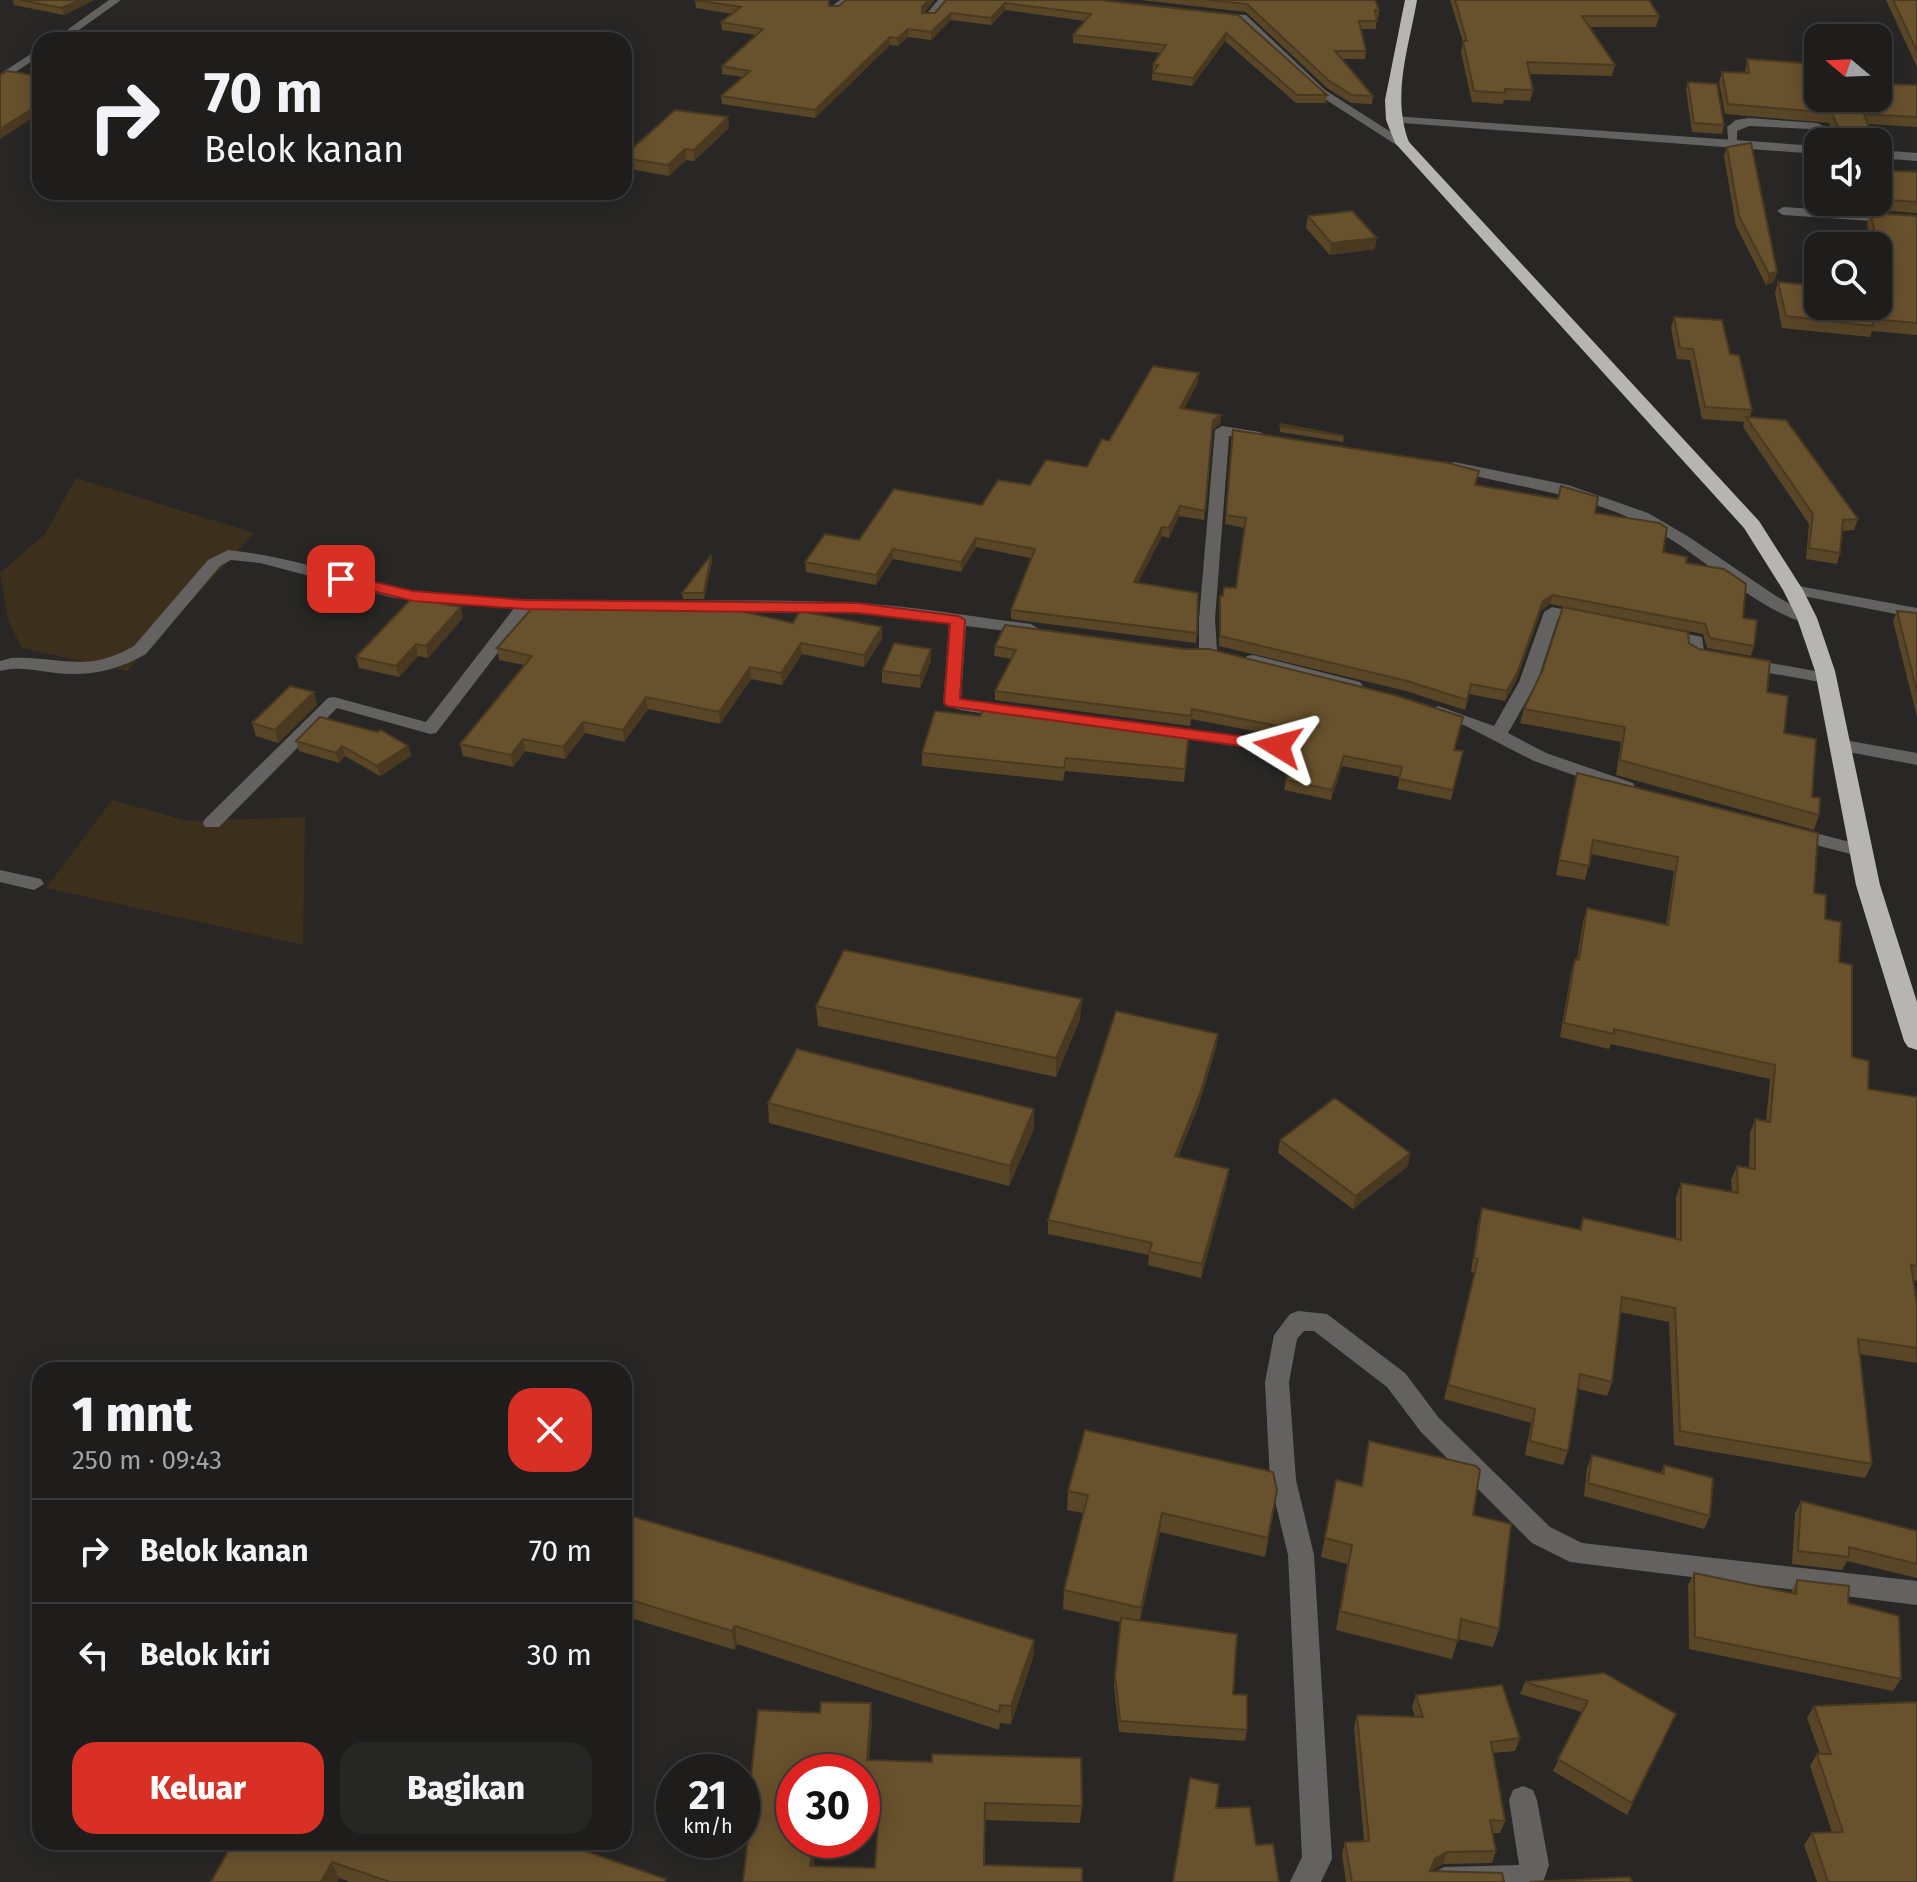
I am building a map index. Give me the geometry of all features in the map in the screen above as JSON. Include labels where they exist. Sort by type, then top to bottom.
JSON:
[{"type":"highway","points":[[1411,0],[1392,100],[1393,120],[1402,143],[1752,525],[1807,618],[1826,678],[1868,885],[1917,1041]]},
{"type":"street","points":[[70,32],[116,0]]},
{"type":"street","points":[[835,9],[846,0]]},
{"type":"street","points":[[929,17],[944,0]]},
{"type":"street","points":[[1225,0],[1321,92],[1402,143]]},
{"type":"street","points":[[1200,13],[1242,17]]},
{"type":"street","points":[[0,79],[32,57]]},
{"type":"street","points":[[1393,120],[1804,149]]},
{"type":"street","points":[[1733,144],[1731,130],[1734,126],[1749,122],[1818,128]]},
{"type":"street","points":[[1892,155],[1917,157]]},
{"type":"street","points":[[1783,211],[1804,210]]},
{"type":"street","points":[[1892,215],[1917,220]]},
{"type":"street","points":[[1220,653],[1207,619],[1222,430],[1284,440]]},
{"type":"street","points":[[1439,464],[1531,479],[1610,505],[1663,527],[1770,601],[1807,618]]},
{"type":"street","points":[[0,666],[23,663],[76,671],[96,670],[124,660],[140,650],[214,563],[228,555],[261,558],[394,593],[525,605],[857,608],[1047,631]]},
{"type":"street","points":[[1793,590],[1917,613]]},
{"type":"street","points":[[212,823],[334,702],[430,729],[525,605]]},
{"type":"street","points":[[1497,736],[1528,682],[1552,612],[1610,624]]},
{"type":"street","points":[[958,620],[952,703],[1030,713]]},
{"type":"street","points":[[1639,630],[1696,641],[1695,655],[1826,678]]},
{"type":"street","points":[[1185,651],[1220,653],[1370,690]]},
{"type":"street","points":[[1413,703],[1470,721],[1540,757],[1638,792]]},
{"type":"street","points":[[1138,728],[1278,746]]},
{"type":"street","points":[[1839,745],[1917,759]]},
{"type":"street","points":[[1772,828],[1862,851]]},
{"type":"street","points":[[0,876],[34,884]]},
{"type":"street","points":[[1305,1882],[1317,1859],[1301,1555],[1283,1480],[1277,1382],[1286,1335],[1298,1321],[1319,1321],[1396,1380],[1430,1425],[1541,1535],[1579,1554],[1917,1593]]},
{"type":"street","points":[[1444,1882],[1513,1881],[1531,1876],[1534,1865],[1523,1800]]},
{"type":"shaded area","points":[[76,478],[254,533],[127,671],[22,648],[8,620],[0,573],[45,534]]},
{"type":"shaded area","points":[[112,800],[188,821],[305,817],[303,945],[46,888]]},
{"type":"building","points":[[20,0],[80,0],[62,8]]},
{"type":"building","points":[[695,0],[829,0],[829,6],[839,6],[846,0],[928,0],[922,7],[922,13],[935,13],[946,0],[1099,0],[1238,15],[1327,95],[1297,95],[1226,33],[1193,78],[1153,73],[1158,65],[1153,64],[1166,45],[1073,35],[1091,14],[1005,3],[991,18],[951,13],[931,32],[908,29],[898,38],[890,37],[815,110],[721,96],[750,71],[722,66],[763,29],[721,22],[741,7]]},
{"type":"building","points":[[1208,0],[1375,0],[1379,10],[1375,10],[1377,21],[1359,21],[1366,51],[1335,51],[1373,96],[1352,95],[1328,80],[1247,4]]},
{"type":"building","points":[[1455,0],[1649,0],[1659,16],[1582,16],[1615,65],[1527,62],[1533,90],[1505,89],[1505,93],[1474,91],[1463,41],[1467,41]]},
{"type":"building","points":[[1893,0],[1917,0],[1917,51]]},
{"type":"building","points":[[1747,59],[1804,63],[1804,111],[1728,104],[1722,72],[1749,73]]},
{"type":"building","points":[[7,71],[32,75],[32,109],[0,129],[0,75]]},
{"type":"building","points":[[1688,82],[1717,84],[1724,125],[1694,123]]},
{"type":"building","points":[[1892,84],[1917,85],[1917,117],[1864,114],[1870,128],[1838,128],[1832,113],[1820,112],[1892,112]]},
{"type":"building","points":[[675,110],[728,117],[694,150],[685,149],[668,165],[632,159],[632,149]]},
{"type":"building","points":[[1751,143],[1777,272],[1769,274],[1739,216],[1727,147]]},
{"type":"building","points":[[1892,171],[1917,172],[1917,202],[1892,200]]},
{"type":"building","points":[[1352,211],[1377,238],[1331,243],[1308,216]]},
{"type":"building","points":[[1871,216],[1917,216],[1917,323],[1883,320],[1892,320],[1892,232],[1875,232]]},
{"type":"building","points":[[1778,282],[1804,285],[1804,318],[1786,316]]},
{"type":"building","points":[[1674,317],[1722,320],[1730,354],[1739,355],[1752,410],[1705,407],[1693,349],[1680,348]]},
{"type":"building","points":[[1821,320],[1872,320],[1873,326]]},
{"type":"building","points":[[1153,366],[1199,373],[1180,408],[1221,415],[1213,420],[1205,511],[1180,506],[1169,528],[1162,527],[1134,582],[1198,593],[1197,633],[1011,610],[1035,549],[976,538],[961,562],[893,549],[876,575],[805,562],[825,534],[859,540],[894,489],[982,505],[998,480],[1030,485],[1046,460],[1087,467],[1102,439],[1109,441]]},
{"type":"building","points":[[1746,417],[1786,420],[1858,519],[1843,520],[1840,553],[1809,548],[1813,514]]},
{"type":"building","points":[[1281,424],[1344,436],[1280,426]]},
{"type":"building","points":[[1233,430],[1448,463],[1479,471],[1475,485],[1558,499],[1561,486],[1598,497],[1595,513],[1659,523],[1667,528],[1663,552],[1687,557],[1686,563],[1724,569],[1746,584],[1743,618],[1757,620],[1754,646],[1710,638],[1705,624],[1553,595],[1543,601],[1518,671],[1507,691],[1471,684],[1467,700],[1407,681],[1220,636],[1220,596],[1223,596],[1224,587],[1236,588],[1246,518],[1226,515]]},
{"type":"building","points":[[711,555],[704,593],[682,593]]},
{"type":"building","points":[[412,598],[461,607],[426,646],[416,644],[396,666],[356,657]]},
{"type":"building","points":[[539,600],[574,601],[626,610],[631,604],[664,611],[669,604],[709,604],[793,623],[800,611],[882,627],[864,655],[801,643],[781,673],[750,667],[719,712],[646,697],[623,730],[583,722],[563,747],[523,739],[511,755],[460,744],[532,656],[497,648]]},
{"type":"building","points":[[1563,607],[1688,632],[1689,643],[1699,649],[1770,661],[1767,692],[1788,696],[1784,733],[1816,739],[1812,797],[1820,798],[1819,815],[1620,760],[1625,727],[1524,709],[1543,669]]},
{"type":"building","points":[[1897,611],[1917,613],[1917,692]]},
{"type":"building","points":[[1005,625],[1185,649],[1209,649],[1394,695],[1463,717],[1454,750],[1463,751],[1453,790],[1399,779],[1402,767],[1344,756],[1332,790],[1286,780],[1303,731],[1192,709],[1191,716],[995,691],[1016,650],[995,646]]},
{"type":"building","points":[[894,643],[931,649],[920,676],[882,671]]},
{"type":"building","points":[[290,686],[314,692],[275,730],[252,723]]},
{"type":"building","points":[[987,703],[1189,730],[1185,769],[1066,758],[1064,768],[922,753],[935,711],[980,716]]},
{"type":"building","points":[[320,717],[377,732],[381,730],[408,746],[377,766],[342,746],[336,753],[296,741]]},
{"type":"building","points":[[1577,773],[1818,833],[1814,893],[1826,895],[1825,919],[1841,922],[1839,962],[1852,965],[1852,1057],[1869,1061],[1868,1089],[1917,1097],[1917,1266],[1911,1265],[1917,1304],[1917,1348],[1858,1339],[1872,1464],[1680,1431],[1675,1308],[1622,1297],[1612,1382],[1580,1374],[1568,1451],[1530,1441],[1535,1409],[1448,1385],[1478,1259],[1474,1258],[1482,1208],[1581,1230],[1583,1218],[1681,1240],[1681,1183],[1738,1193],[1737,1166],[1755,1169],[1755,1119],[1770,1122],[1775,1065],[1614,1029],[1614,1034],[1564,1023],[1587,908],[1668,925],[1678,857],[1593,840],[1589,866],[1559,860]]},
{"type":"building","points":[[844,950],[1082,999],[1056,1058],[816,1006]]},
{"type":"building","points":[[1116,1011],[1218,1034],[1201,1091],[1175,1156],[1229,1169],[1202,1264],[1149,1252],[1152,1243],[1048,1220]]},
{"type":"building","points":[[797,1049],[1034,1109],[1010,1166],[768,1103]]},
{"type":"building","points":[[1335,1098],[1410,1153],[1356,1196],[1280,1140]]},
{"type":"building","points":[[1085,1430],[1273,1472],[1277,1490],[1268,1538],[1162,1513],[1141,1608],[1064,1590],[1088,1495],[1068,1491]]},
{"type":"building","points":[[1369,1441],[1476,1466],[1480,1470],[1473,1515],[1511,1524],[1499,1629],[1461,1619],[1458,1641],[1340,1611],[1352,1545],[1325,1538],[1336,1480],[1362,1486]]},
{"type":"building","points":[[1592,1455],[1664,1474],[1664,1465],[1713,1478],[1710,1516],[1588,1483]]},
{"type":"building","points":[[1801,1501],[1917,1531],[1917,1564],[1849,1547],[1849,1557],[1798,1551]]},
{"type":"building","points":[[632,1516],[1034,1640],[1011,1706],[1000,1705],[999,1712],[735,1626],[732,1631],[632,1600]]},
{"type":"building","points":[[1694,1573],[1796,1594],[1797,1580],[1849,1586],[1848,1603],[1899,1616],[1901,1679],[1695,1637]]},
{"type":"building","points":[[1121,1618],[1237,1634],[1233,1694],[1247,1695],[1247,1730],[1120,1721],[1115,1675]]},
{"type":"building","points":[[1604,1673],[1676,1714],[1632,1803],[1558,1759],[1588,1701],[1525,1682]]},
{"type":"building","points":[[1502,1685],[1520,1738],[1491,1742],[1505,1821],[1490,1820],[1496,1851],[1447,1852],[1435,1859],[1430,1871],[1502,1873],[1504,1882],[1352,1882],[1345,1842],[1369,1841],[1357,1715],[1423,1717],[1416,1695]]},
{"type":"building","points":[[821,1702],[871,1703],[867,1754],[776,1754],[776,1858],[811,1858],[810,1866],[875,1868],[876,1858],[880,1858],[880,1760],[932,1762],[932,1754],[1081,1758],[1082,1806],[985,1803],[984,1865],[1082,1868],[1082,1882],[743,1882],[746,1858],[760,1858],[760,1754],[753,1754],[758,1710],[820,1713]]},
{"type":"building","points":[[1917,1702],[1917,1882],[1828,1882],[1812,1833],[1843,1832],[1817,1754],[1831,1754],[1814,1706]]},
{"type":"building","points":[[1190,1778],[1219,1784],[1216,1808],[1250,1807],[1256,1845],[1273,1844],[1279,1882],[1173,1882]]},
{"type":"building","points":[[229,1850],[582,1850],[666,1879],[665,1882],[390,1882],[332,1862],[321,1882],[211,1882]]},
{"type":"building","points":[[1630,1877],[1632,1882],[1530,1882]]},
{"type":"route","points":[[341,579],[413,596],[525,605],[857,608],[958,620],[952,703],[1278,746]]}]
